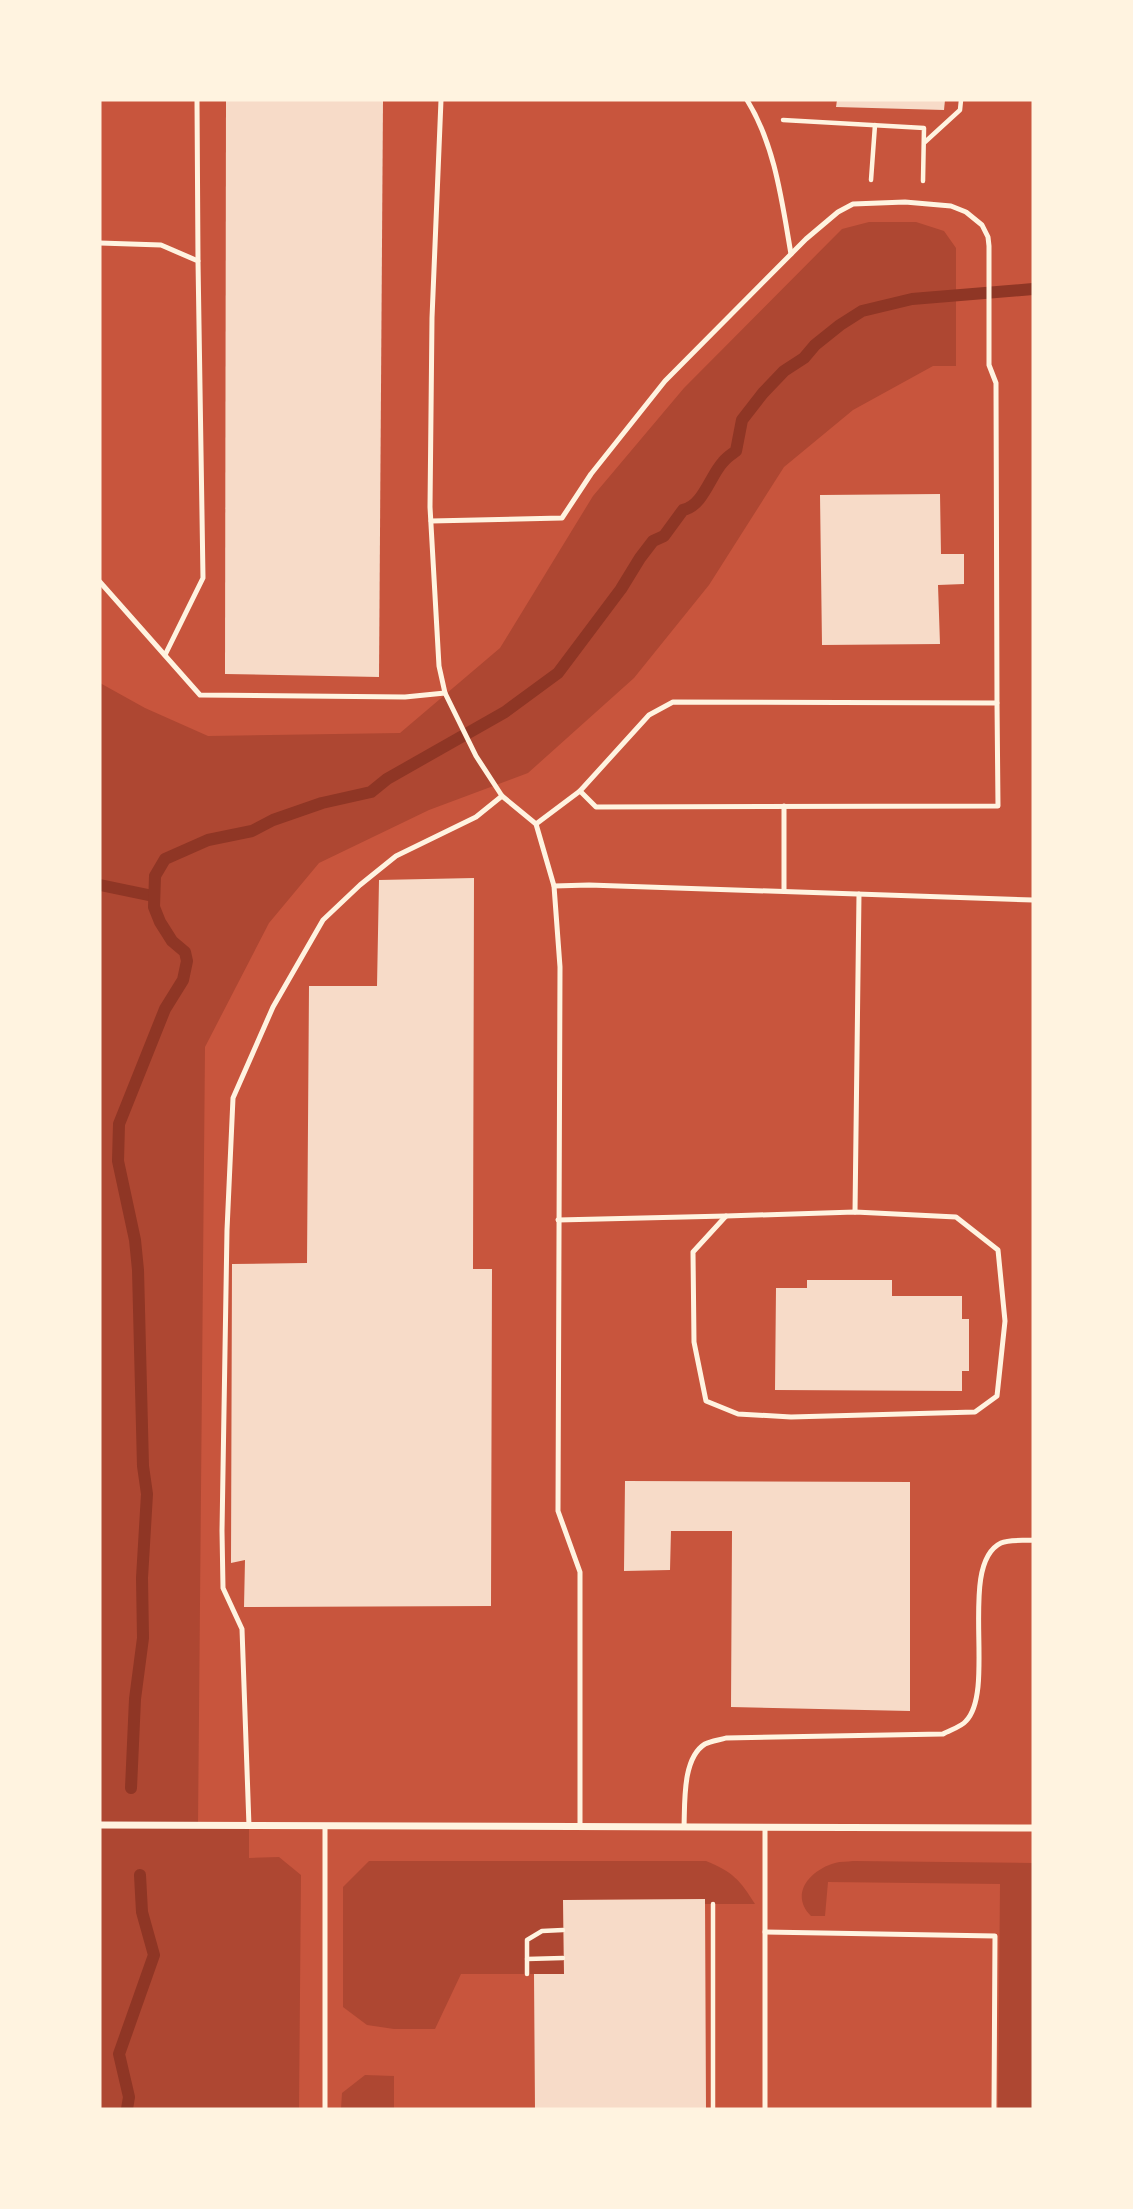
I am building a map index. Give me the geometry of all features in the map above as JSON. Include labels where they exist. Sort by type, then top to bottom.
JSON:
[{"type":"street","points":[[100,1825],[1033,1828]]},
{"type":"lane","points":[[165,655],[203,578],[197,100]]},
{"type":"lane","points":[[442,100],[432,318],[430,520],[439,666],[445,692],[476,756],[502,796],[536,824],[554,886],[560,967],[558,1511],[580,1572],[580,1827]]},
{"type":"lane","points":[[747,100],[758,118],[777,177],[791,254]]},
{"type":"lane","points":[[430,520],[562,518],[591,474],[666,381],[791,254],[838,212],[853,204],[923,203],[951,206],[975,219],[988,237],[989,365],[996,383],[998,806],[596,807],[580,791]]},
{"type":"lane","points":[[100,243],[161,245],[198,261]]},
{"type":"lane","points":[[100,582],[200,695],[405,697],[445,692]]},
{"type":"lane","points":[[536,824],[580,791],[649,715],[673,702],[997,703]]},
{"type":"lane","points":[[249,1826],[242,1629],[223,1588],[227,1230],[233,1098],[272,1007],[323,920],[396,856],[476,817],[502,796]]},
{"type":"lane","points":[[784,806],[784,891]]},
{"type":"lane","points":[[554,886],[1033,900]]},
{"type":"lane","points":[[855,1212],[859,894]]},
{"type":"lane","points":[[558,1220],[855,1212],[956,1217],[998,1250],[1005,1321],[997,1396],[975,1412],[778,1416],[738,1414],[706,1401],[694,1342],[692,1252],[726,1216]]},
{"type":"lane","points":[[684,1827],[687,1776],[696,1753],[705,1744],[726,1738],[943,1734],[967,1721],[977,1696],[980,1587],[987,1555],[1002,1542],[1033,1540]]},
{"type":"lane","points":[[325,1826],[325,2109]]},
{"type":"lane","points":[[765,1827],[765,2109]]},
{"type":"lane","points":[[765,1932],[995,1936],[994,2109]]},
{"type":"path","points":[[924,143],[960,110],[961,100]]},
{"type":"path","points":[[758,118],[924,128],[923,203]]},
{"type":"path","points":[[869,203],[875,125]]},
{"type":"path","points":[[713,1904],[713,2109]]},
{"type":"path","points":[[527,1974],[527,1940],[542,1931],[563,1930]]},
{"type":"path","points":[[527,1959],[563,1958]]},
{"type":"shaded area","points":[[869,222],[916,222],[944,231],[956,248],[956,366],[933,366],[853,410],[784,467],[709,585],[634,678],[528,773],[429,810],[319,863],[269,923],[205,1047],[198,1825],[249,1826],[249,1858],[279,1857],[301,1875],[299,2109],[100,2109],[100,683],[145,708],[208,736],[400,733],[500,648],[593,496],[684,388],[842,229]]},
{"type":"shaded area","points":[[369,1861],[706,1861],[735,1878],[755,1904],[705,1904],[705,1899],[563,1900],[564,1974],[461,1974],[435,2029],[394,2029],[367,2025],[343,2007],[343,1887]]},
{"type":"shaded area","points":[[853,1861],[1033,1863],[1033,2109],[998,2109],[1000,1884],[828,1882],[825,1916],[811,1916],[802,1899],[805,1884],[826,1866]]},
{"type":"shaded area","points":[[365,2075],[394,2076],[394,2109],[341,2109],[342,2093]]},
{"type":"building","points":[[226,100],[383,100],[379,677],[225,674]]},
{"type":"building","points":[[837,100],[945,100],[944,110],[836,107]]},
{"type":"building","points":[[940,494],[941,554],[964,554],[964,584],[938,585],[940,644],[822,645],[820,495]]},
{"type":"building","points":[[474,878],[473,1269],[492,1269],[491,1606],[244,1607],[245,1560],[231,1563],[232,1264],[307,1263],[309,986],[377,986],[379,880]]},
{"type":"building","points":[[807,1280],[892,1280],[892,1296],[962,1296],[962,1319],[969,1319],[969,1371],[962,1371],[962,1391],[775,1390],[776,1288],[807,1288]]},
{"type":"building","points":[[625,1481],[910,1482],[910,1711],[731,1707],[732,1531],[671,1531],[670,1570],[624,1571]]},
{"type":"building","points":[[705,1899],[706,2109],[535,2109],[534,1974],[564,1974],[563,1900]]},
{"type":"waterway","points":[[131,1788],[135,1699],[143,1638],[142,1578],[147,1494],[143,1466],[138,1270],[135,1240],[118,1161],[119,1124],[165,1009],[183,980],[187,961],[185,952],[172,941],[154,907],[155,876],[165,859],[208,840],[252,831],[273,820],[322,803],[371,792],[387,779],[505,712],[558,673],[653,541],[664,536],[683,510],[696,503],[718,468],[736,451],[742,420],[763,393],[784,371],[804,358],[815,345],[840,325],[862,311],[912,299],[1033,289]]},
{"type":"waterway","points":[[100,885],[153,896]]},
{"type":"waterway","points":[[127,2109],[129,2097],[119,2054],[154,1955],[142,1912],[140,1875]]}]
